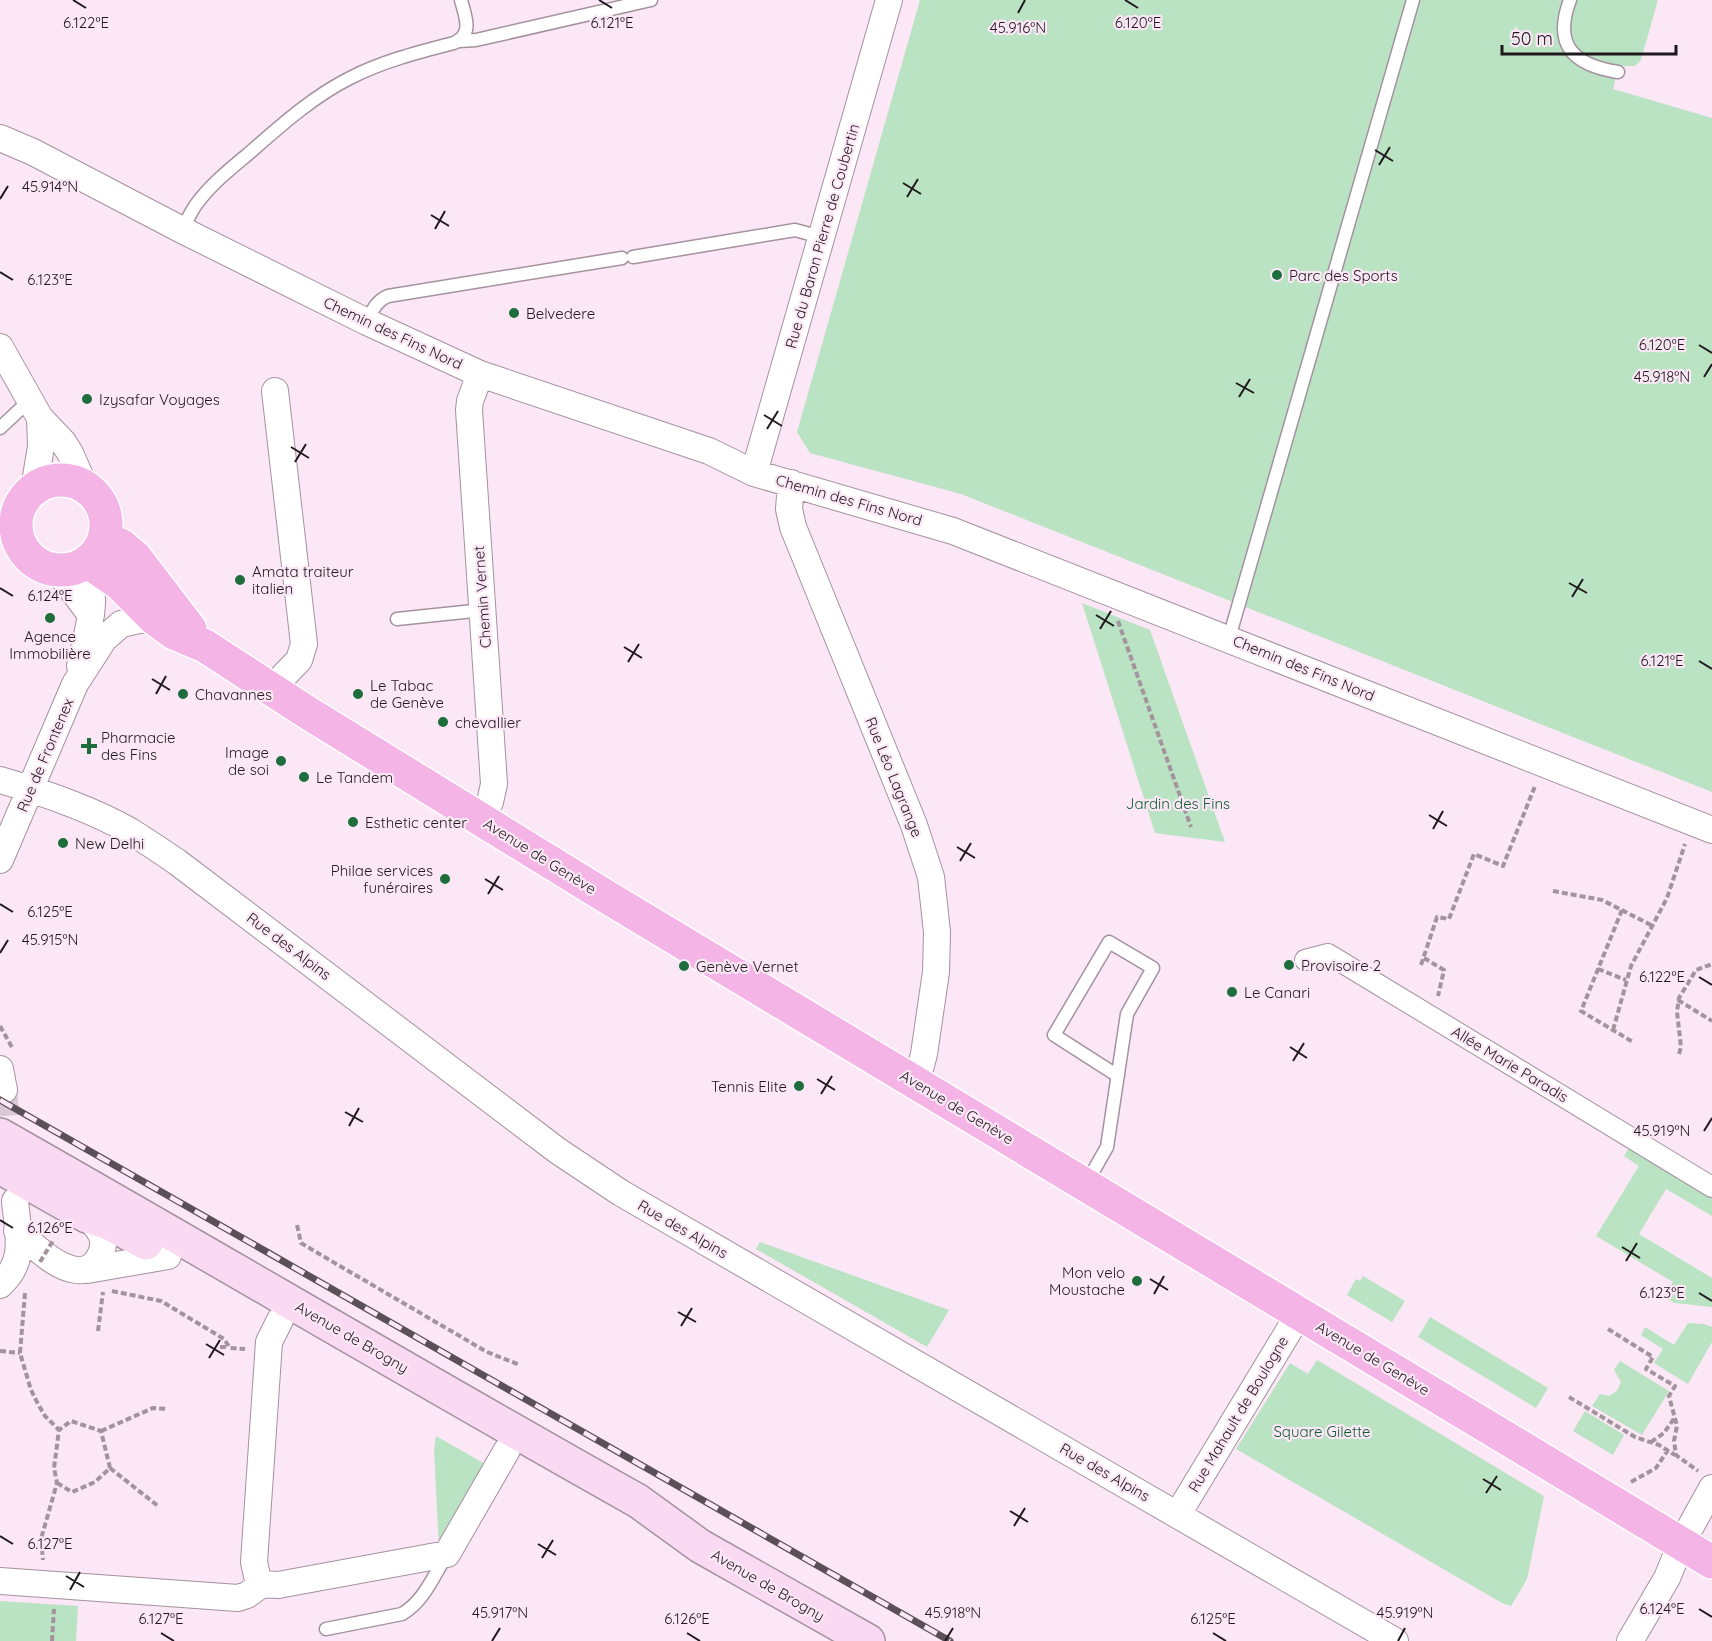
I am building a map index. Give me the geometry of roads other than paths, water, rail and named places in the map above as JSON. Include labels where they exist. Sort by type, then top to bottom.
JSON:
[{"type":"main road","points":[[58,479],[84,485],[95,494],[103,506],[107,519],[84,558],[45,568],[33,561],[9,533],[16,527],[19,498],[45,482],[58,479]]},
{"type":"main road","name":"Avenue de Genève","points":[[84,558],[122,546],[135,557],[169,604],[205,646]]},
{"type":"main road","name":"Avenue de Genève","points":[[84,558],[120,584],[155,619],[174,633],[205,646],[641,919],[1712,1562]]},
{"type":"main road","name":"Avenue de Brogny","points":[[0,1135],[235,1272],[290,1314]]},
{"type":"main road","name":"Avenue de Brogny","points":[[1,1163],[87,1216],[109,1223],[168,1256],[290,1314],[520,1446],[638,1501],[700,1546],[868,1641]]},
{"type":"main road","points":[[168,1256],[184,1255],[235,1272]]},
{"type":"street","name":"Rue du Baron Pierre de Coubertin","points":[[754,473],[889,0]]},
{"type":"street","name":"Chemin des Fins Nord","points":[[0,138],[33,152],[182,230],[367,322],[480,374],[709,452],[754,473],[953,531],[1702,826]]},
{"type":"street","points":[[0,347],[35,409],[63,442],[76,463],[84,485]]},
{"type":"street","name":"Chemin Vernet","points":[[476,817],[490,802],[494,784],[469,410],[480,374]]},
{"type":"street","points":[[271,689],[299,660],[304,644],[275,392]]},
{"type":"street","points":[[19,498],[41,446],[35,409]]},
{"type":"street","name":"Rue Léo Lagrange","points":[[790,483],[789,509],[797,539],[914,825],[931,877],[936,914],[936,972],[924,1054],[920,1069],[912,1080]]},
{"type":"street","name":"Rue de Frontenex","points":[[0,860],[75,684],[91,615],[84,558]]},
{"type":"street","name":"Rue de Frontenex","points":[[75,684],[112,630],[129,621],[155,619]]},
{"type":"street","name":"Rue des Alpins","points":[[0,780],[31,789],[105,818],[177,861],[550,1145],[621,1193],[1395,1641]]},
{"type":"street","name":"Allée Marie Paradis","points":[[1305,960],[1328,954],[1712,1187]]},
{"type":"street","points":[[1,1163],[46,1161]]},
{"type":"street","points":[[8,1282],[16,1263],[19,1244],[15,1201]]},
{"type":"street","points":[[87,1216],[101,1232],[104,1242],[101,1256],[87,1270]]},
{"type":"street","points":[[17,1231],[52,1260],[77,1270],[168,1256]]},
{"type":"street","points":[[262,1584],[257,1576],[254,1562],[268,1351],[269,1342],[290,1314]]},
{"type":"street","name":"Rue Mahault de Boulogne","points":[[1178,1514],[1299,1314]]},
{"type":"street","points":[[0,1581],[238,1598],[247,1596],[262,1584],[278,1585],[447,1554],[520,1446]]},
{"type":"street","points":[[1630,1641],[1666,1578],[1707,1482]]},
{"type":"lane","points":[[459,41],[467,29],[461,0]]},
{"type":"lane","points":[[182,230],[194,207],[227,172],[298,112],[351,77],[393,59],[459,41],[476,40],[651,0]]},
{"type":"lane","points":[[1228,638],[1413,0]]},
{"type":"lane","points":[[1570,0],[1563,27],[1567,45],[1573,53],[1591,66],[1618,72]]},
{"type":"lane","points":[[367,322],[376,305],[388,296],[795,230],[821,237]]},
{"type":"lane","points":[[0,428],[35,409]]},
{"type":"lane","points":[[397,619],[483,610]]},
{"type":"lane","points":[[1086,1185],[1107,1146],[1118,1076],[1127,1014],[1153,968],[1109,942],[1054,1035],[1118,1076]]},
{"type":"lane","points":[[326,1629],[402,1614],[411,1609],[423,1596],[447,1554]]},
{"type":"tunnel","points":[[4,1090],[10,1155]]},
{"type":"railway","points":[[0,1100],[950,1641]]},
{"type":"place","name":"Parc des Sports","points":[[1277,275]]},
{"type":"place","name":"Belvedere","points":[[514,313]]},
{"type":"place","name":"Izysafar Voyages","points":[[87,399]]},
{"type":"place","name":"Amata traiteur italien","points":[[240,580]]},
{"type":"place","name":"Agence Immobilière","points":[[50,618]]},
{"type":"place","name":"Chavannes","points":[[183,694]]},
{"type":"place","name":"Le Tabac de Genève","points":[[358,694]]},
{"type":"place","name":"chevallier","points":[[443,722]]},
{"type":"place","name":"Pharmacie des Fins","points":[[89,746]]},
{"type":"place","name":"Image de soi","points":[[281,761]]},
{"type":"place","name":"Le Tandem","points":[[304,777]]},
{"type":"place","name":"Esthetic center","points":[[353,822]]},
{"type":"place","name":"New Delhi","points":[[63,843]]},
{"type":"place","name":"Philae services funéraires","points":[[445,879]]},
{"type":"place","name":"Provisoire 2","points":[[1289,965]]},
{"type":"place","name":"Genève Vernet","points":[[684,966]]},
{"type":"place","name":"Le Canari","points":[[1232,992]]},
{"type":"place","name":"Tennis Elite","points":[[799,1086]]},
{"type":"place","name":"Mon velo Moustache","points":[[1137,1281]]},
{"type":"park label","name":"Jardin des Fins","points":[[1178,803]]},
{"type":"park label","name":"Square Gilette","points":[[1322,1431]]}]
